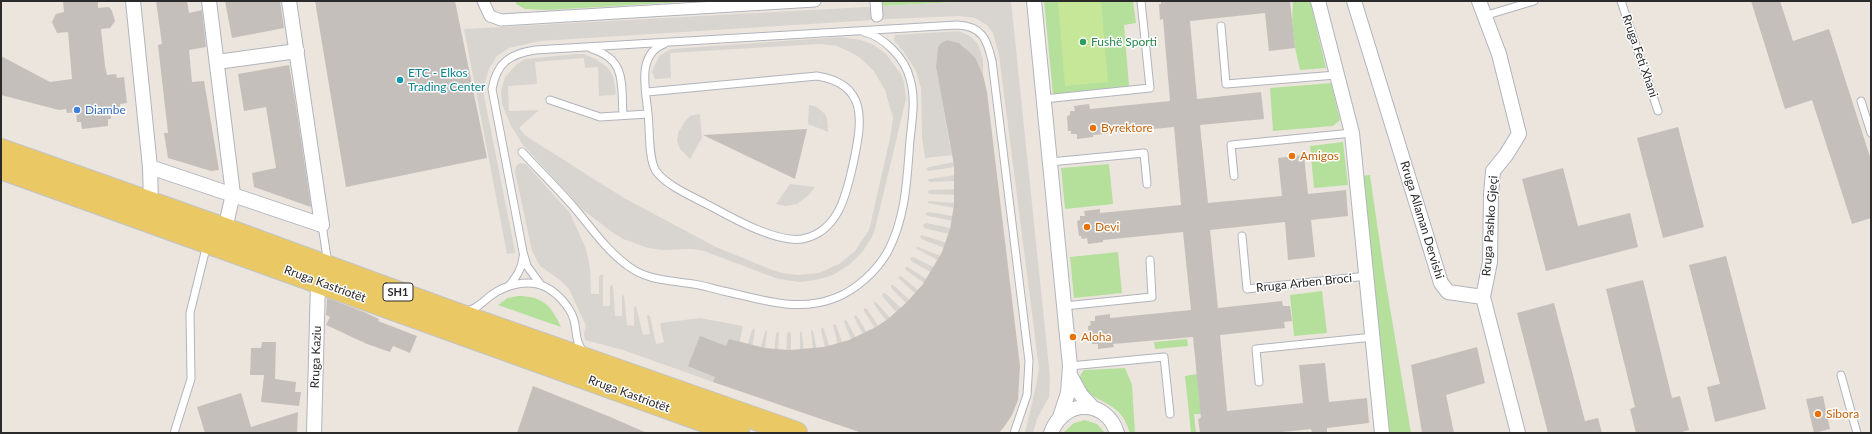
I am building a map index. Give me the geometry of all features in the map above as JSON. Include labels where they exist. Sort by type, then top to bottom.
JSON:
[{"type":"main road","name":"Rruga Kastriotët","points":[[1,150],[225,229],[323,274],[738,433]]},
{"type":"main road","name":"Rruga Kastriotët","points":[[1,168],[208,242],[451,312],[595,361],[796,433]]},
{"type":"street","points":[[133,1],[150,167],[151,203]]},
{"type":"street","points":[[209,1],[233,194],[225,229]]},
{"type":"street","name":"Rruga Kastriotët","points":[[289,1],[322,225]]},
{"type":"street","points":[[483,1],[490,16],[501,20],[815,1]]},
{"type":"street","points":[[876,1],[877,16]]},
{"type":"street","points":[[1034,1],[1070,371],[1068,393],[1060,417]]},
{"type":"street","name":"Rruga Arben Broci","points":[[1318,1],[1336,76],[1352,132],[1382,433]]},
{"type":"street","name":"Rruga Allaman Dervishi","points":[[1354,1],[1441,283],[1448,292],[1483,297]]},
{"type":"street","name":"Rruga Pashko Gjeçi","points":[[1479,1],[1499,54],[1519,134],[1506,155],[1493,171],[1491,194],[1490,262],[1483,297]]},
{"type":"street","points":[[217,62],[297,51]]},
{"type":"street","points":[[150,167],[322,225]]},
{"type":"street","name":"Rruga Kaziu","points":[[314,433],[323,274]]},
{"type":"street","points":[[1483,297],[1518,433]]},
{"type":"street","points":[[1070,371],[1081,395],[1093,408],[1109,418],[1117,433]]},
{"type":"street","points":[[1051,433],[1054,425],[1060,417],[1070,410],[1081,407],[1093,408]]},
{"type":"lane","points":[[1044,99],[1150,88],[1141,1]]},
{"type":"lane","points":[[1484,16],[1534,1]]},
{"type":"lane","name":"Rruga Feti Xhani","points":[[1621,1],[1658,111]]},
{"type":"lane","points":[[595,361],[582,350],[577,340],[574,319],[565,304],[554,293],[541,285],[527,266],[523,252],[492,89],[494,79],[499,69],[507,60],[515,55],[535,50],[859,30],[968,25],[978,30],[985,38],[989,48],[1029,361],[1027,395],[1014,433]]},
{"type":"lane","points":[[1221,26],[1226,84],[1336,76]]},
{"type":"lane","points":[[522,152],[573,206],[602,243],[629,267],[642,274],[664,281],[688,283],[779,304],[798,306],[835,298],[851,290],[865,278],[888,252],[903,209],[907,172],[913,95],[910,78],[905,65],[888,46],[877,37],[859,30]]},
{"type":"lane","points":[[646,92],[817,76],[830,78],[843,85],[851,93],[856,103],[860,116],[860,130],[847,193],[842,206],[825,228],[814,235],[802,239],[792,240],[782,238],[725,214],[676,186],[656,170],[652,159],[646,92],[644,69],[651,53],[657,46],[669,41]]},
{"type":"lane","points":[[588,47],[608,56],[616,63],[620,74],[623,115]]},
{"type":"lane","points":[[550,100],[600,117],[648,114]]},
{"type":"lane","points":[[1861,101],[1871,133]]},
{"type":"lane","points":[[1234,176],[1231,145],[1352,132]]},
{"type":"lane","points":[[1050,162],[1144,153],[1147,184]]},
{"type":"lane","name":"Rruga Kastriotët","points":[[322,225],[323,274]]},
{"type":"lane","name":"Rruga Arben Broci","points":[[1242,236],[1247,289],[1367,276]]},
{"type":"lane","points":[[174,433],[191,379],[190,313],[208,242]]},
{"type":"lane","points":[[509,286],[523,264],[523,252]]},
{"type":"lane","points":[[1064,306],[1152,297],[1150,260]]},
{"type":"lane","points":[[451,312],[468,311],[480,305],[494,293],[509,286],[525,283],[541,285]]},
{"type":"lane","points":[[1259,382],[1256,349],[1373,337]]},
{"type":"lane","points":[[1070,371],[1164,357],[1170,414]]},
{"type":"lane","points":[[1841,375],[1857,433]]},
{"type":"green space","points":[[516,1],[699,1],[548,10],[525,9],[516,4]]},
{"type":"green space","points":[[881,1],[975,1],[882,6]]},
{"type":"green space","points":[[1044,1],[1133,1],[1136,23],[1124,25],[1129,86],[1053,94]]},
{"type":"green space","name":"Fushë Sporti","points":[[1058,1],[1101,1],[1108,82],[1065,86]]},
{"type":"green space","points":[[1293,1],[1310,1],[1326,68],[1300,70],[1295,48],[1292,22]]},
{"type":"green space","points":[[1331,83],[1340,120],[1333,126],[1273,131],[1270,88]]},
{"type":"green space","points":[[1343,142],[1348,185],[1314,188],[1310,146]]},
{"type":"green space","points":[[1109,164],[1113,204],[1065,209],[1061,168]]},
{"type":"green space","points":[[1370,175],[1384,272],[1411,433],[1390,433],[1362,176]]},
{"type":"green space","points":[[1118,252],[1122,293],[1074,298],[1070,257]]},
{"type":"green space","points":[[1322,291],[1327,333],[1294,336],[1290,295]]},
{"type":"green space","points":[[526,296],[545,303],[561,327],[498,305],[507,298]]},
{"type":"green space","points":[[1187,339],[1188,346],[1155,349],[1154,342]]},
{"type":"green space","points":[[1125,368],[1132,385],[1135,433],[1130,433],[1128,426],[1118,411],[1089,393],[1080,383],[1080,377],[1084,370]]},
{"type":"green space","points":[[1197,374],[1201,414],[1194,414],[1196,433],[1191,433],[1185,376]]},
{"type":"green space","points":[[1085,420],[1097,424],[1105,433],[1063,433],[1074,423]]},
{"type":"shaded area","points":[[975,1],[1011,1],[1050,377],[1049,397],[1037,419],[1033,433],[1025,433],[1039,368],[999,55],[993,33],[987,25],[975,18],[960,16],[890,19],[540,41],[509,48],[497,56],[489,69],[484,86],[484,96],[515,253],[507,254],[464,29]]},
{"type":"shaded area","points":[[959,31],[970,36],[978,44],[983,60],[983,75],[975,57],[959,43],[947,40],[941,43],[938,47],[936,67],[951,151],[957,150],[961,183],[961,202],[958,221],[946,256],[936,274],[920,297],[899,317],[884,329],[858,343],[822,354],[804,356],[767,355],[727,344],[713,382],[623,350],[585,340],[584,334],[586,326],[569,289],[560,280],[540,266],[532,251],[515,172],[516,166],[520,163],[526,164],[570,213],[586,249],[590,268],[591,294],[599,294],[599,276],[603,274],[603,306],[610,306],[610,286],[613,285],[615,316],[622,316],[622,296],[624,295],[627,325],[634,326],[634,307],[636,306],[643,335],[650,334],[647,316],[650,316],[656,344],[664,342],[660,325],[661,323],[700,318],[743,326],[739,345],[747,347],[754,328],[755,331],[752,348],[760,350],[766,329],[765,351],[774,352],[776,334],[778,331],[778,352],[786,353],[787,334],[789,331],[791,334],[791,353],[800,352],[800,331],[802,333],[804,352],[813,351],[811,329],[813,331],[817,350],[825,349],[821,330],[822,327],[830,348],[838,345],[833,326],[834,324],[836,325],[843,344],[852,341],[844,322],[845,320],[856,338],[863,335],[854,317],[855,315],[867,333],[875,329],[864,311],[864,308],[867,309],[879,327],[887,322],[874,304],[874,301],[891,319],[897,313],[882,296],[883,293],[885,293],[902,309],[907,304],[891,288],[891,285],[893,285],[911,301],[916,294],[898,277],[901,276],[919,291],[925,284],[906,270],[905,267],[908,267],[928,280],[932,273],[911,261],[910,258],[913,257],[935,268],[939,261],[915,248],[918,247],[941,256],[945,248],[921,239],[920,236],[922,235],[947,243],[949,234],[924,228],[923,225],[926,223],[951,228],[953,221],[928,216],[925,214],[928,212],[953,216],[955,208],[927,203],[929,201],[955,203],[956,195],[930,194],[927,192],[930,190],[956,189],[956,181],[930,182],[927,180],[956,175],[955,167],[929,171],[926,169],[929,167],[954,162],[953,155],[925,158],[922,137],[921,88],[916,71],[904,52],[894,40],[895,35]]},
{"type":"shaded area","points":[[840,37],[861,40],[874,45],[886,54],[901,74],[904,82],[906,99],[872,237],[863,251],[849,265],[833,275],[816,280],[800,282],[778,279],[704,251],[692,249],[662,250],[648,248],[623,239],[583,210],[523,145],[511,126],[502,104],[501,91],[505,77],[517,64],[525,59],[584,54],[596,59],[608,68],[613,76],[616,93],[614,95],[599,96],[598,67],[585,68],[584,58],[535,62],[537,84],[508,86],[509,111],[539,110],[519,128],[526,136],[624,198],[716,247],[782,273],[798,275],[819,273],[839,264],[855,251],[869,230],[890,138],[893,118],[885,90],[873,70],[852,53],[837,46],[820,44],[670,53],[671,78],[655,79],[652,72],[659,56],[671,49]]},
{"type":"shaded area","points":[[809,105],[815,106],[824,113],[827,118],[828,132],[808,124]]},
{"type":"shaded area","points":[[700,114],[702,138],[690,159],[680,149],[677,141],[678,133],[690,116]]},
{"type":"shaded area","points":[[790,184],[815,187],[809,195],[797,204],[786,206],[776,204]]},
{"type":"building","points":[[63,1],[98,1],[98,8],[109,7],[112,11],[115,21],[110,28],[101,29],[105,66],[107,75],[116,74],[117,78],[124,77],[127,103],[120,104],[120,107],[110,109],[111,119],[108,119],[108,126],[82,129],[81,122],[77,122],[76,112],[67,113],[66,109],[59,110],[1,95],[1,56],[50,82],[72,79],[68,32],[57,33],[52,22],[56,14],[64,12]]},
{"type":"building","points":[[156,1],[187,1],[189,13],[202,10],[206,47],[189,50],[192,82],[204,81],[219,170],[211,171],[168,158],[164,133],[168,133],[158,45],[162,44]]},
{"type":"building","points":[[225,1],[280,1],[284,28],[232,38]]},
{"type":"building","name":"ETC - Elkos Trading Center","points":[[315,1],[455,1],[487,158],[346,187]]},
{"type":"building","points":[[1161,1],[1290,1],[1295,48],[1269,51],[1265,13],[1190,21],[1197,99],[1261,92],[1264,119],[1200,125],[1208,203],[1282,196],[1278,158],[1304,155],[1308,194],[1346,190],[1348,216],[1311,220],[1315,257],[1288,260],[1285,222],[1210,230],[1218,308],[1282,301],[1283,306],[1290,306],[1292,321],[1284,322],[1285,328],[1220,335],[1227,411],[1303,403],[1299,365],[1325,363],[1329,402],[1367,398],[1369,423],[1327,428],[1327,433],[1312,433],[1311,429],[1273,433],[1200,433],[1198,419],[1201,418],[1193,337],[1113,344],[1114,347],[1098,349],[1098,344],[1092,344],[1092,341],[1089,341],[1088,326],[1091,325],[1090,321],[1095,321],[1095,316],[1110,314],[1110,318],[1191,310],[1183,232],[1103,240],[1103,242],[1088,244],[1087,238],[1082,239],[1081,236],[1079,236],[1077,221],[1080,220],[1080,216],[1085,216],[1084,211],[1100,209],[1100,213],[1181,205],[1174,127],[1093,135],[1093,137],[1077,139],[1077,134],[1071,134],[1071,131],[1068,131],[1067,116],[1070,115],[1070,111],[1075,111],[1074,106],[1089,104],[1090,109],[1170,101],[1163,19],[1160,20],[1159,4],[1161,4]]},
{"type":"building","points":[[1751,1],[1780,1],[1793,41],[1829,29],[1871,160],[1871,218],[1852,224],[1812,100],[1785,109]]},
{"type":"building","points":[[947,40],[959,43],[975,57],[983,75],[987,92],[1020,366],[1018,400],[1012,415],[1004,427],[999,433],[862,433],[713,382],[715,377],[688,366],[700,336],[726,346],[729,339],[765,348],[789,350],[824,347],[849,340],[876,327],[888,319],[907,302],[923,284],[942,252],[950,229],[954,205],[954,165],[936,67],[938,47],[941,43]]},
{"type":"building","points":[[289,65],[311,207],[254,187],[252,173],[276,168],[266,107],[244,111],[238,74]]},
{"type":"building","points":[[1678,127],[1704,227],[1663,238],[1637,138]]},
{"type":"building","points":[[807,129],[795,179],[703,135]]},
{"type":"building","points":[[1563,168],[1578,226],[1630,213],[1638,247],[1546,271],[1522,179]]},
{"type":"building","points":[[1726,256],[1766,409],[1715,422],[1707,387],[1720,384],[1689,265]]},
{"type":"building","points":[[1643,280],[1672,398],[1680,396],[1689,430],[1678,433],[1636,433],[1630,409],[1635,407],[1606,289]]},
{"type":"building","points":[[327,298],[364,312],[379,319],[378,321],[417,336],[410,353],[393,346],[390,352],[367,344],[326,325],[330,317],[326,315]]},
{"type":"building","points":[[1554,303],[1585,421],[1598,418],[1602,433],[1548,433],[1517,313]]},
{"type":"building","points":[[262,342],[276,342],[275,379],[296,382],[295,392],[301,392],[299,406],[261,402],[264,375],[250,375],[251,348],[261,348]]},
{"type":"building","points":[[1477,347],[1485,383],[1446,395],[1454,433],[1422,433],[1411,365]]},
{"type":"building","points":[[533,386],[608,416],[647,433],[517,433]]},
{"type":"building","points":[[241,393],[251,427],[298,412],[297,433],[205,433],[197,407]]},
{"type":"building","name":"Sibora","points":[[1823,396],[1830,429],[1814,433],[1806,399]]},
{"type":"place","name":"Fushë Sporti","points":[[1083,42]]},
{"type":"place","name":"ETC - Elkos Trading Center","points":[[400,80]]},
{"type":"place","name":"Diambe","points":[[77,110]]},
{"type":"place","name":"Byrektore","points":[[1093,128]]},
{"type":"place","name":"Amigos","points":[[1292,156]]},
{"type":"place","name":"Devi","points":[[1087,227]]},
{"type":"place","name":"Aloha","points":[[1073,337]]},
{"type":"place","name":"Sibora","points":[[1818,414]]}]
